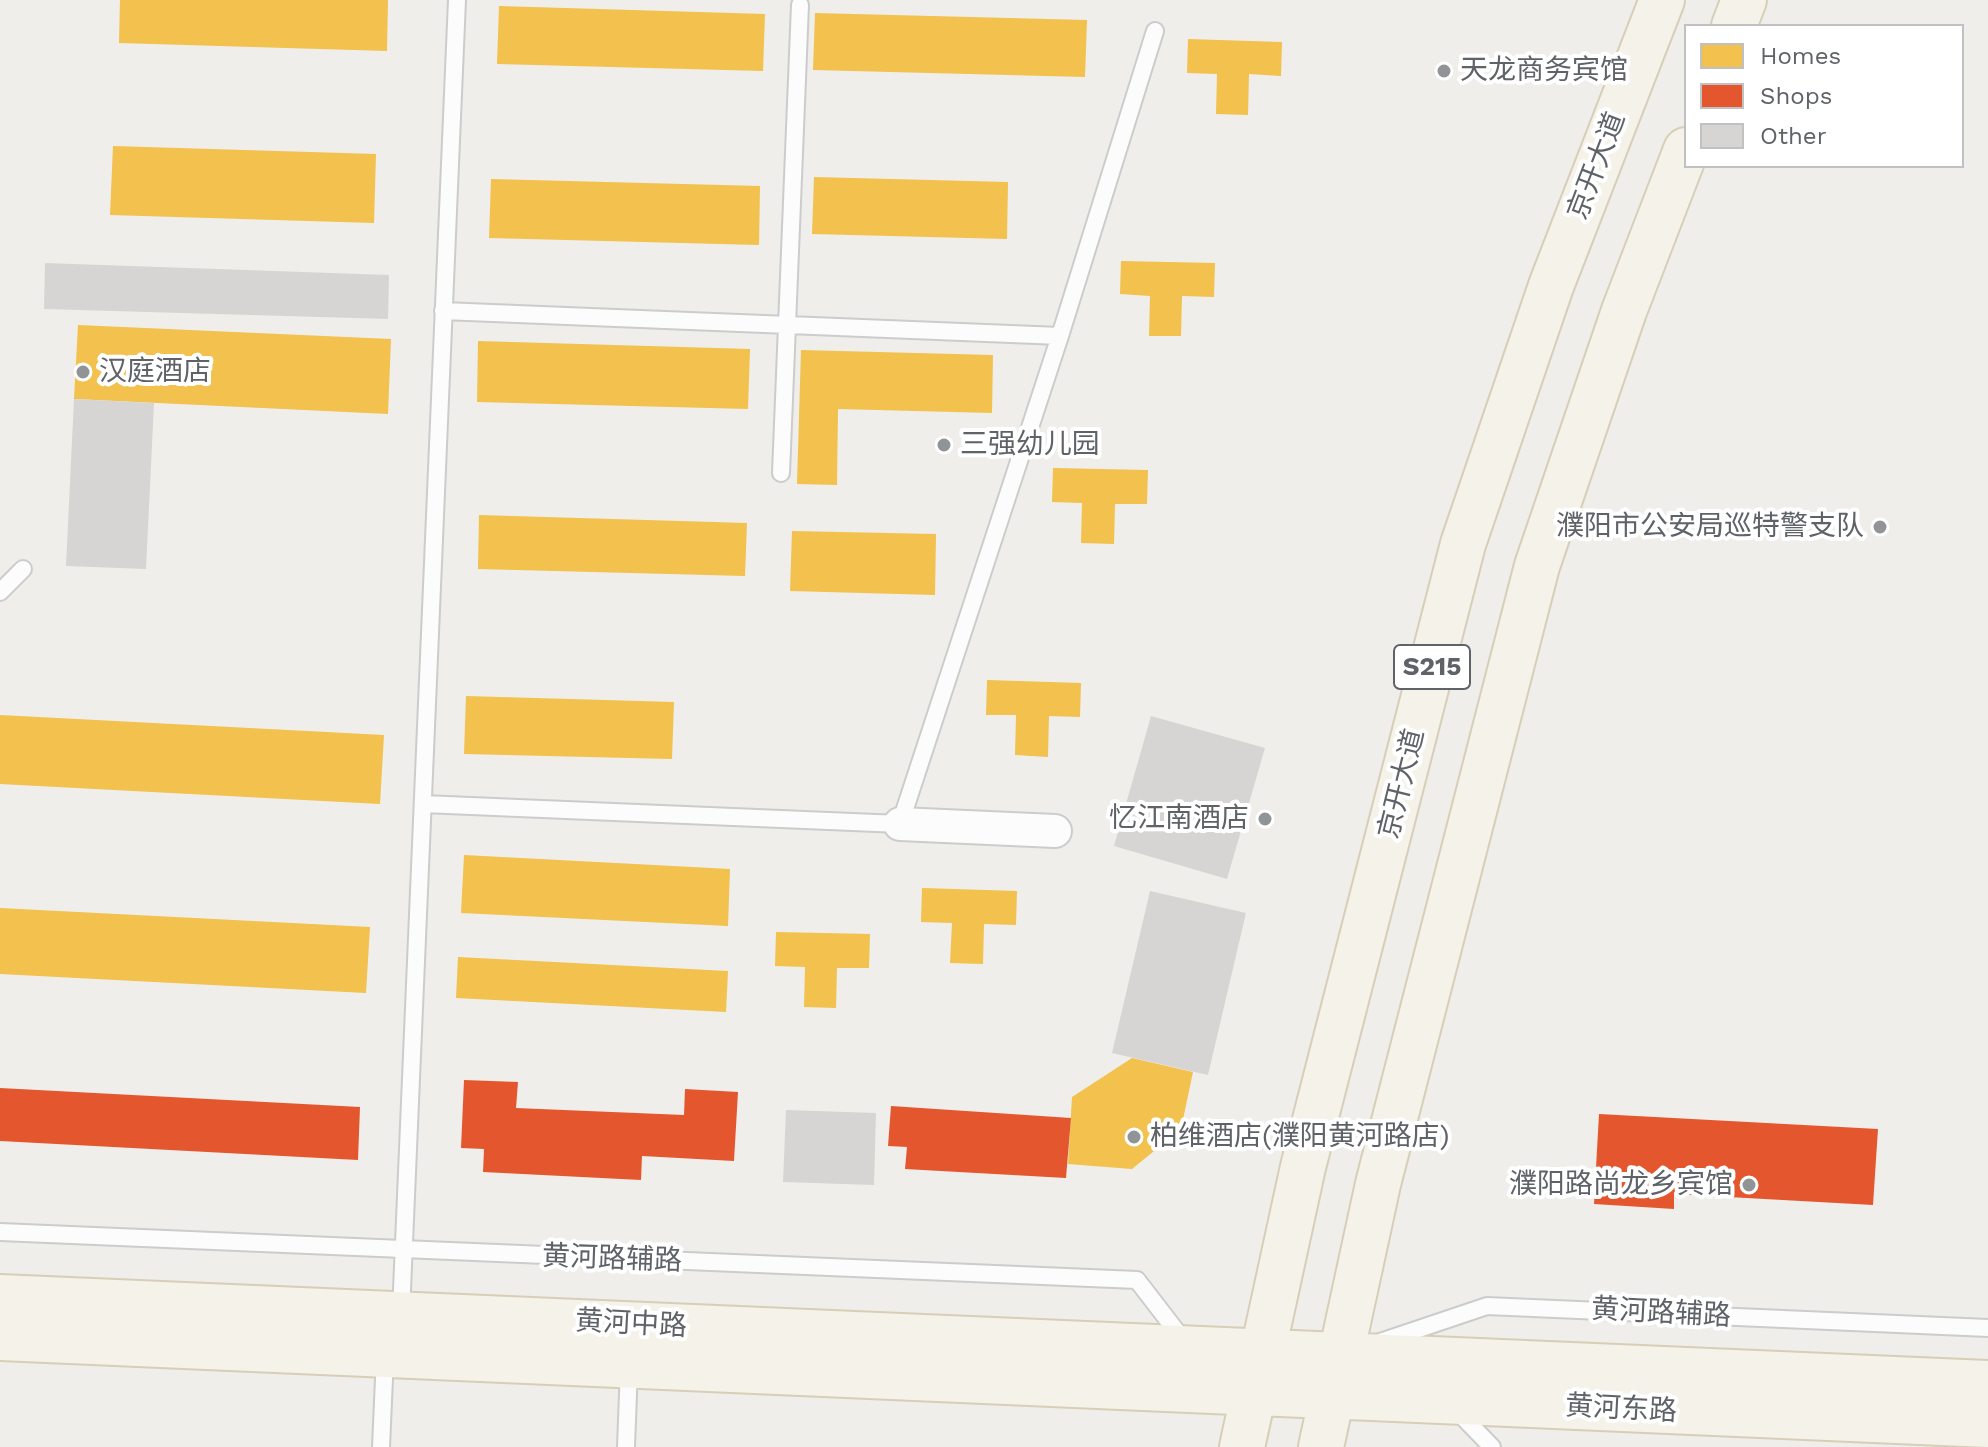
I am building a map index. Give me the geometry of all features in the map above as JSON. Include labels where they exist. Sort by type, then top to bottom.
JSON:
[{"type":"main road","name":"京开大道","points":[[1242,1447],[1303,1167],[1463,544],[1551,286],[1662,0]]},
{"type":"main road","points":[[1735,24],[1744,0]]},
{"type":"main road","name":"S215","points":[[1321,1447],[1378,1184],[1537,566],[1624,311],[1684,155]]},
{"type":"main road","name":"黄河中路","points":[[0,1297],[1190,1349],[1258,1372]]},
{"type":"main road","name":"黄河中路","points":[[0,1338],[629,1365],[1258,1372]]},
{"type":"main road","name":"黄河东路","points":[[1258,1372],[1988,1383]]},
{"type":"main road","name":"黄河东路","points":[[1336,1375],[1448,1401],[1988,1425]]},
{"type":"street","points":[[900,824],[1055,831]]},
{"type":"lane","points":[[401,1314],[457,0]]},
{"type":"lane","points":[[781,473],[800,5]]},
{"type":"lane","points":[[423,804],[900,824],[1060,336],[1155,31]]},
{"type":"lane","points":[[443,311],[1060,336]]},
{"type":"lane","points":[[0,592],[23,569]]},
{"type":"lane","name":"黄河路辅路","points":[[0,1232],[1137,1280],[1190,1349]]},
{"type":"lane","name":"黄河路辅路","points":[[1336,1375],[1487,1306],[1988,1328]]},
{"type":"lane","points":[[381,1447],[385,1355]]},
{"type":"lane","points":[[626,1447],[629,1365]]},
{"type":"lane","points":[[1448,1401],[1492,1447]]},
{"type":"building: Homes","points":[[120,0],[388,0],[387,51],[119,43]]},
{"type":"building: Homes","points":[[499,6],[765,14],[763,71],[497,64]]},
{"type":"building: Homes","points":[[815,13],[1087,20],[1085,77],[813,70]]},
{"type":"building: Homes","points":[[1188,39],[1282,42],[1281,76],[1249,74],[1248,115],[1216,114],[1217,74],[1187,73]]},
{"type":"building: Homes","points":[[113,146],[376,154],[374,223],[110,215]]},
{"type":"building: Homes","points":[[814,177],[1008,182],[1007,239],[812,234]]},
{"type":"building: Homes","points":[[491,179],[760,186],[759,245],[489,238]]},
{"type":"building: Homes","points":[[1121,261],[1215,263],[1214,297],[1182,296],[1181,336],[1149,336],[1150,296],[1120,294]]},
{"type":"building: Homes","points":[[78,325],[391,339],[388,414],[74,399]]},
{"type":"building: Homes","points":[[478,341],[750,349],[748,409],[477,402]]},
{"type":"building: Homes","points":[[801,350],[993,355],[992,413],[838,409],[837,485],[797,484]]},
{"type":"building: Homes","points":[[1053,468],[1148,470],[1147,504],[1115,504],[1114,544],[1081,543],[1082,503],[1052,502]]},
{"type":"building: Homes","points":[[479,515],[747,523],[745,576],[478,569]]},
{"type":"building: Homes","points":[[792,531],[936,534],[935,595],[790,591]]},
{"type":"building: Homes","points":[[987,680],[1081,683],[1080,717],[1049,716],[1048,757],[1015,755],[1016,715],[986,715]]},
{"type":"building: Homes","points":[[466,696],[674,702],[672,759],[464,754]]},
{"type":"building: Homes","points":[[0,715],[384,735],[380,804],[0,784]]},
{"type":"building: Homes","points":[[464,855],[730,869],[728,926],[461,913]]},
{"type":"building: Homes","points":[[922,888],[1017,891],[1016,925],[984,924],[983,964],[950,963],[952,923],[921,922]]},
{"type":"building: Homes","points":[[0,908],[370,927],[366,993],[0,974]]},
{"type":"building: Homes","points":[[776,932],[870,934],[869,968],[837,968],[836,1008],[804,1007],[805,967],[775,966]]},
{"type":"building: Homes","points":[[458,957],[728,971],[726,1012],[456,998]]},
{"type":"building: Homes","points":[[1132,1058],[1193,1072],[1181,1129],[1132,1169],[1068,1164],[1072,1097]]},
{"type":"building: Shops","points":[[464,1080],[518,1082],[516,1108],[684,1115],[685,1089],[738,1092],[734,1161],[642,1156],[641,1180],[483,1172],[484,1149],[461,1148]]},
{"type":"building: Shops","points":[[0,1088],[360,1107],[358,1160],[0,1141]]},
{"type":"building: Shops","points":[[891,1106],[1071,1118],[1066,1178],[905,1169],[907,1147],[888,1146]]},
{"type":"building: Shops","points":[[1599,1114],[1878,1129],[1873,1205],[1674,1194],[1674,1209],[1594,1204]]},
{"type":"building: Other","points":[[45,263],[389,275],[388,319],[44,309]]},
{"type":"building: Other","points":[[74,399],[154,403],[146,569],[66,566]]},
{"type":"building: Other","points":[[1151,716],[1265,748],[1227,879],[1114,846]]},
{"type":"building: Other","points":[[1150,891],[1246,913],[1208,1075],[1112,1053]]},
{"type":"building: Other","points":[[786,1110],[876,1113],[874,1185],[783,1182]]},
{"type":"place","name":"天龙商务宾馆","points":[[1444,71]]},
{"type":"place","name":"汉庭酒店","points":[[83,372]]},
{"type":"place","name":"三强幼儿园","points":[[944,445]]},
{"type":"place","name":"濮阳市公安局巡特警支队","points":[[1880,527]]},
{"type":"place","name":"忆江南酒店","points":[[1265,819]]},
{"type":"place","name":"柏维酒店(濮阳黄河路店)","points":[[1134,1137]]},
{"type":"place","name":"濮阳路尚龙乡宾馆","points":[[1749,1185]]}]
